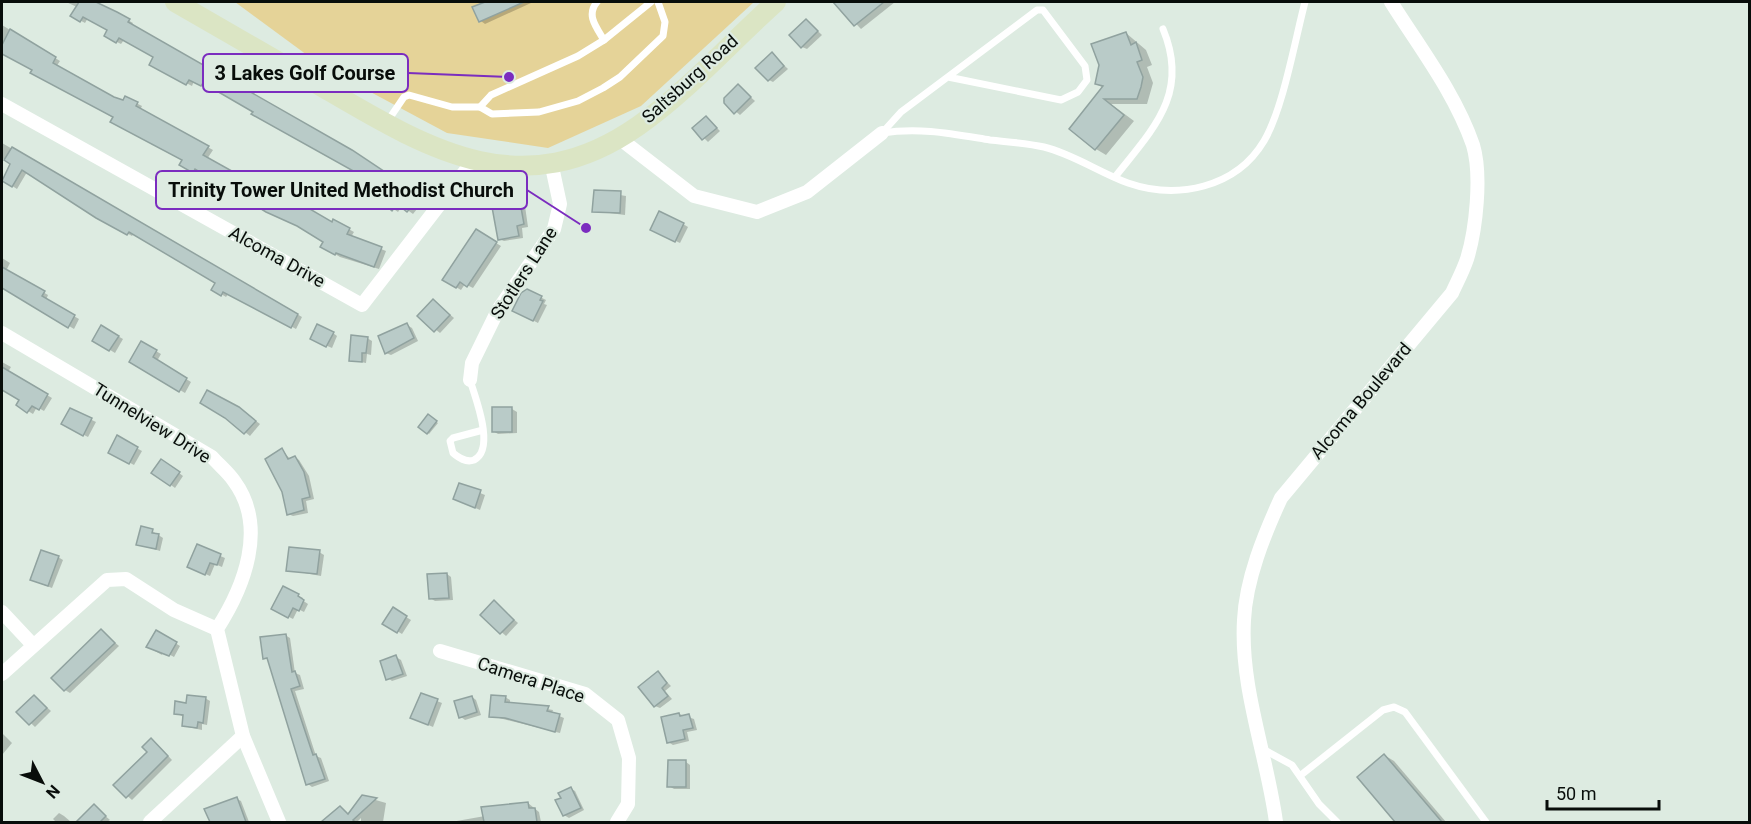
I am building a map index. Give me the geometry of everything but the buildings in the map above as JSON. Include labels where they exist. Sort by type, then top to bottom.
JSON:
[{"type":"main road","name":"Saltsburg Road","points":[[175,2],[386,124],[445,153],[473,161],[511,165],[551,162],[587,152],[619,138],[679,93],[776,2]]},
{"type":"street","name":"Alcoma Boulevard","points":[[1276,822],[1245,664],[1244,618],[1267,528],[1281,498],[1452,293],[1467,260],[1473,231],[1477,190],[1473,147],[1454,102],[1391,2]]},
{"type":"street","name":"Alcoma Drive","points":[[2,104],[362,305],[473,161]]},
{"type":"street","points":[[619,138],[694,196],[757,212],[807,192],[882,133]]},
{"type":"street","name":"Stotlers Lane","points":[[470,380],[472,363],[498,310],[554,229],[560,204],[551,162]]},
{"type":"street","name":"Tunnelview Drive","points":[[2,333],[212,457],[235,482],[247,510],[250,540],[246,572],[235,601],[217,629]]},
{"type":"street","points":[[2,674],[32,644],[107,580],[126,579],[174,610],[217,629],[243,736],[279,822]]},
{"type":"street","points":[[2,612],[32,644]]},
{"type":"street","name":"Camera Place","points":[[440,651],[585,694],[618,720],[629,759],[628,804],[617,822]]},
{"type":"street","points":[[150,822],[243,736]]},
{"type":"lane","points":[[597,2],[592,8],[592,19],[604,40]]},
{"type":"lane","points":[[480,106],[491,95],[578,56],[604,40],[651,2]]},
{"type":"lane","points":[[386,124],[404,97],[409,96],[452,107],[480,106],[492,114],[539,112],[578,101],[620,77],[663,36],[665,22],[658,2]]},
{"type":"lane","points":[[882,133],[911,129],[1046,147],[1115,177],[1154,190],[1180,190],[1208,185],[1234,175],[1253,158],[1265,139],[1275,113],[1305,2]]},
{"type":"lane","points":[[882,133],[901,112],[948,77],[1040,9],[1085,66],[1087,80],[1078,92],[1061,100],[948,77]]},
{"type":"lane","points":[[1115,177],[1156,125],[1170,95],[1173,63],[1163,29]]},
{"type":"lane","points":[[470,380],[483,430],[484,446],[476,459],[464,460],[453,453],[450,441],[453,438],[483,430]]},
{"type":"lane","points":[[1301,776],[1383,710],[1394,707],[1405,712],[1486,822]]},
{"type":"lane","points":[[1261,748],[1292,765],[1319,804],[1337,822]]},
{"type":"shaded area","points":[[235,2],[754,2],[641,106],[548,148],[447,133],[322,66]]},
{"type":"place","name":"3 Lakes Golf Course","points":[[509,77]]},
{"type":"place","name":"Trinity Tower United Methodist Church","points":[[586,228]]}]
